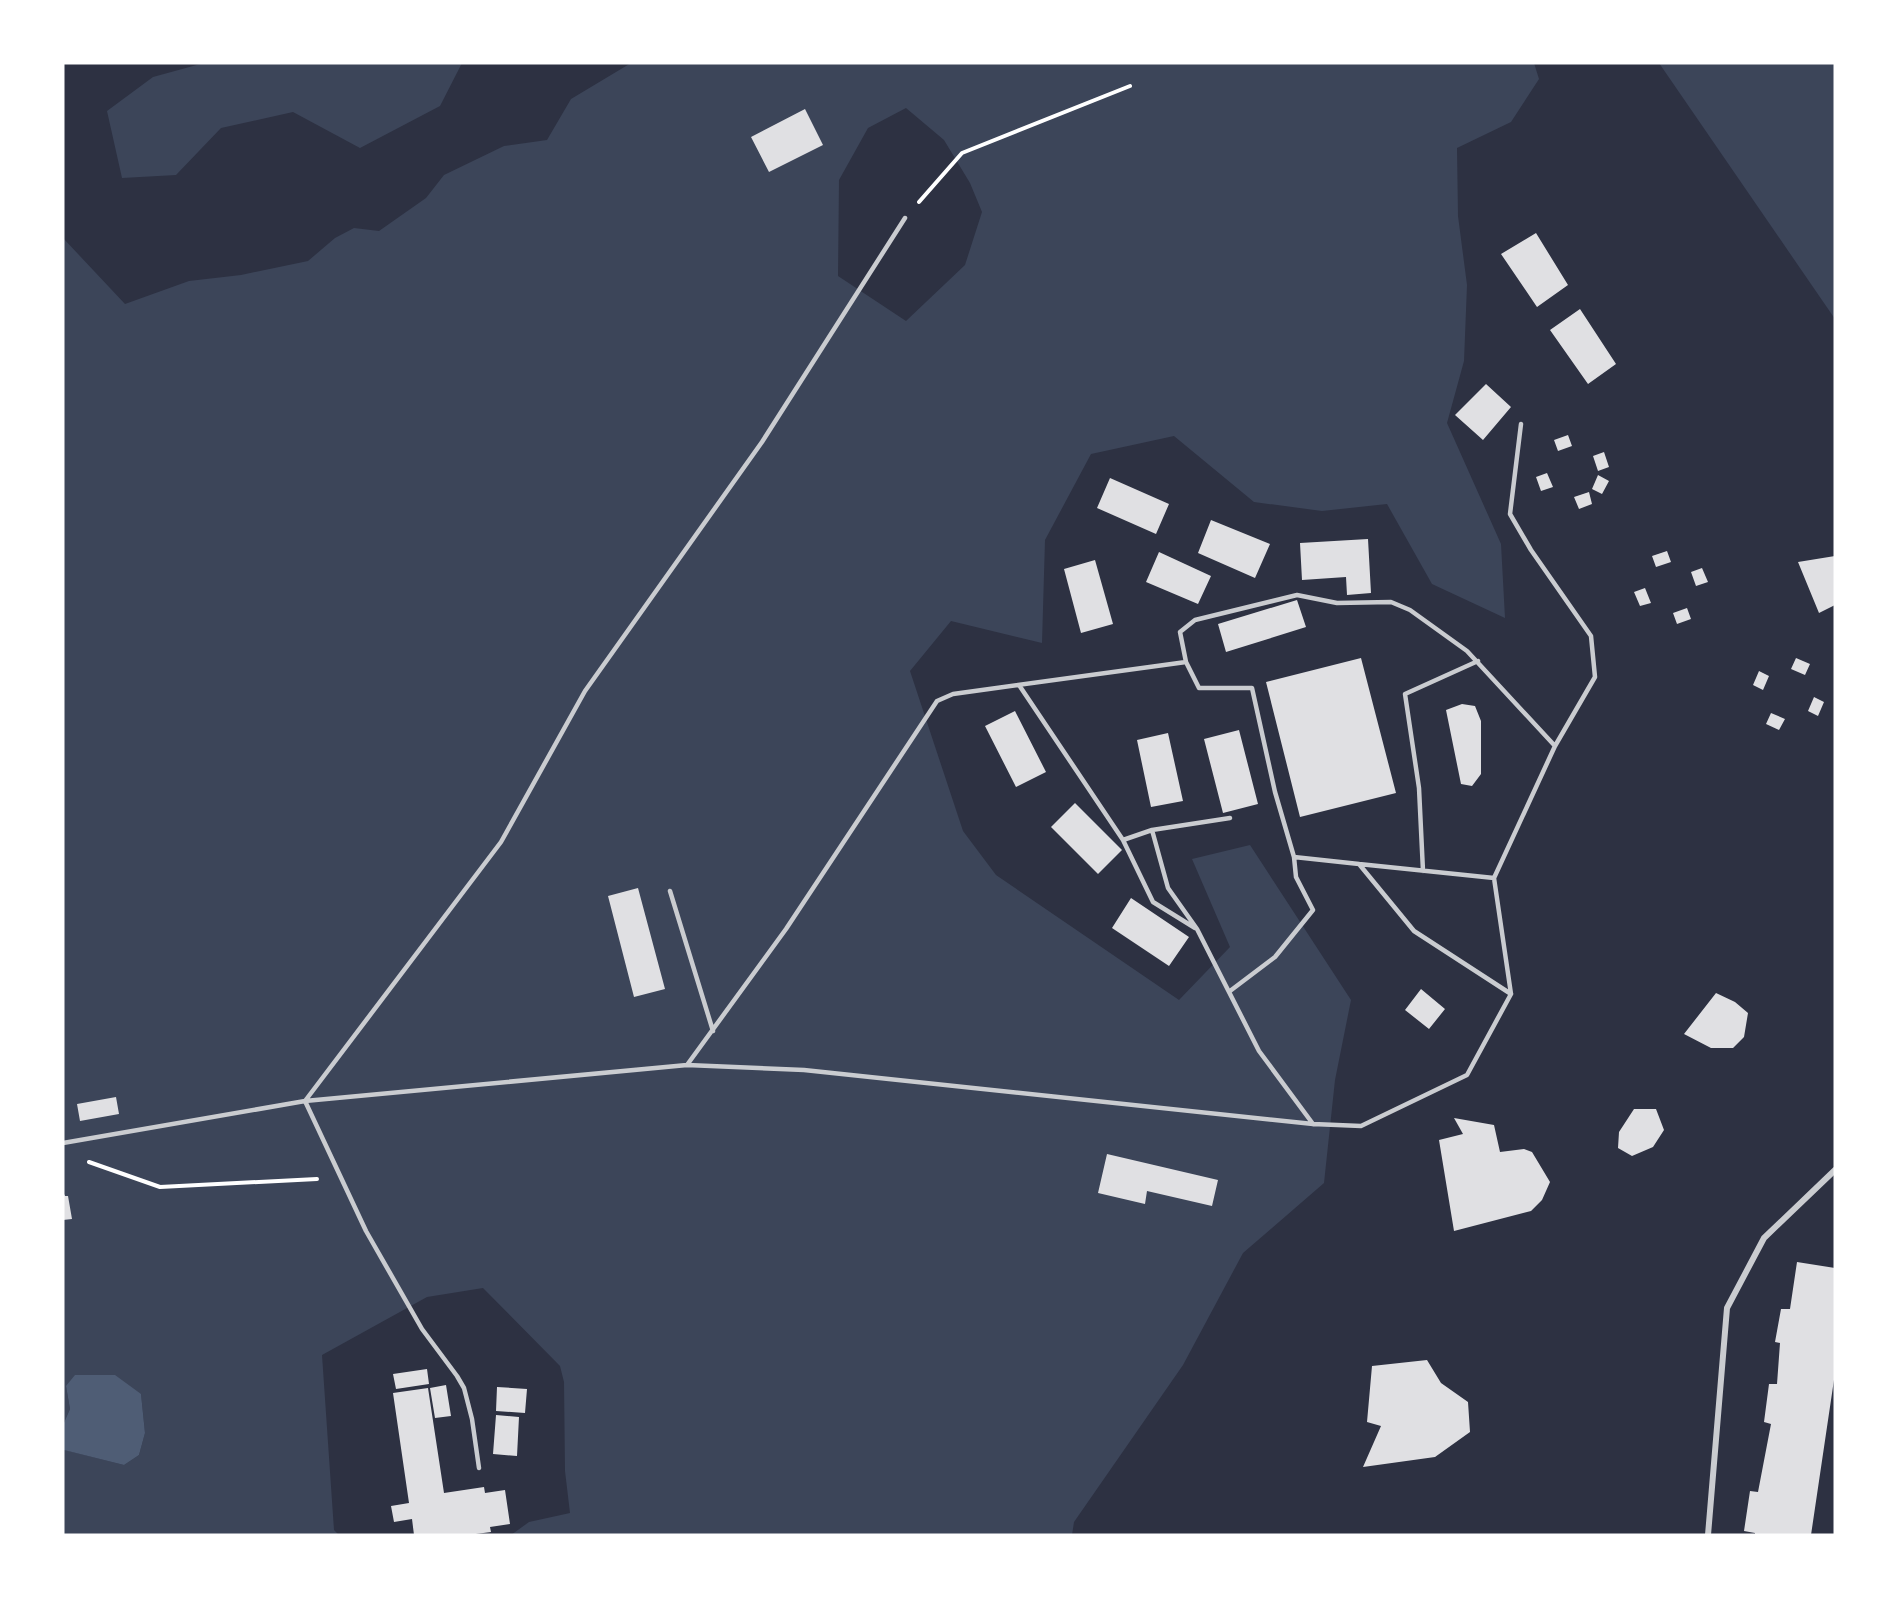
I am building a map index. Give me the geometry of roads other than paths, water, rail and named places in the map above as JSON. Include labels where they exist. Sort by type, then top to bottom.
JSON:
[{"type":"street","points":[[1708,1535],[1727,1308],[1764,1238],[1835,1170]]},
{"type":"lane","points":[[305,1101],[501,842],[585,691],[762,442],[905,218]]},
{"type":"lane","points":[[63,1143],[305,1101],[687,1065],[804,1070],[1313,1124],[1361,1126],[1467,1075],[1511,994],[1494,878],[1555,746],[1595,677],[1591,636],[1531,550],[1510,514],[1521,424]]},
{"type":"lane","points":[[1230,991],[1275,957],[1313,910],[1296,877],[1294,857],[1275,792],[1252,688],[1199,688],[1186,662],[1180,632],[1195,620],[1297,595],[1337,603],[1390,602],[1402,606],[1478,661],[1555,746]]},
{"type":"lane","points":[[1423,871],[1419,788],[1404,694],[1478,661]]},
{"type":"lane","points":[[687,1065],[793,919],[937,701],[953,694],[1186,662]]},
{"type":"lane","points":[[1019,685],[1123,840],[1153,902],[1197,929]]},
{"type":"lane","points":[[1123,840],[1152,830],[1230,818]]},
{"type":"lane","points":[[1152,830],[1168,888],[1197,929],[1259,1051],[1313,1124]]},
{"type":"lane","points":[[1294,857],[1494,878]]},
{"type":"lane","points":[[1359,864],[1414,931],[1511,994]]},
{"type":"lane","points":[[670,891],[713,1031]]},
{"type":"lane","points":[[305,1101],[366,1232],[414,1314],[464,1388],[469,1402],[479,1468]]}]
